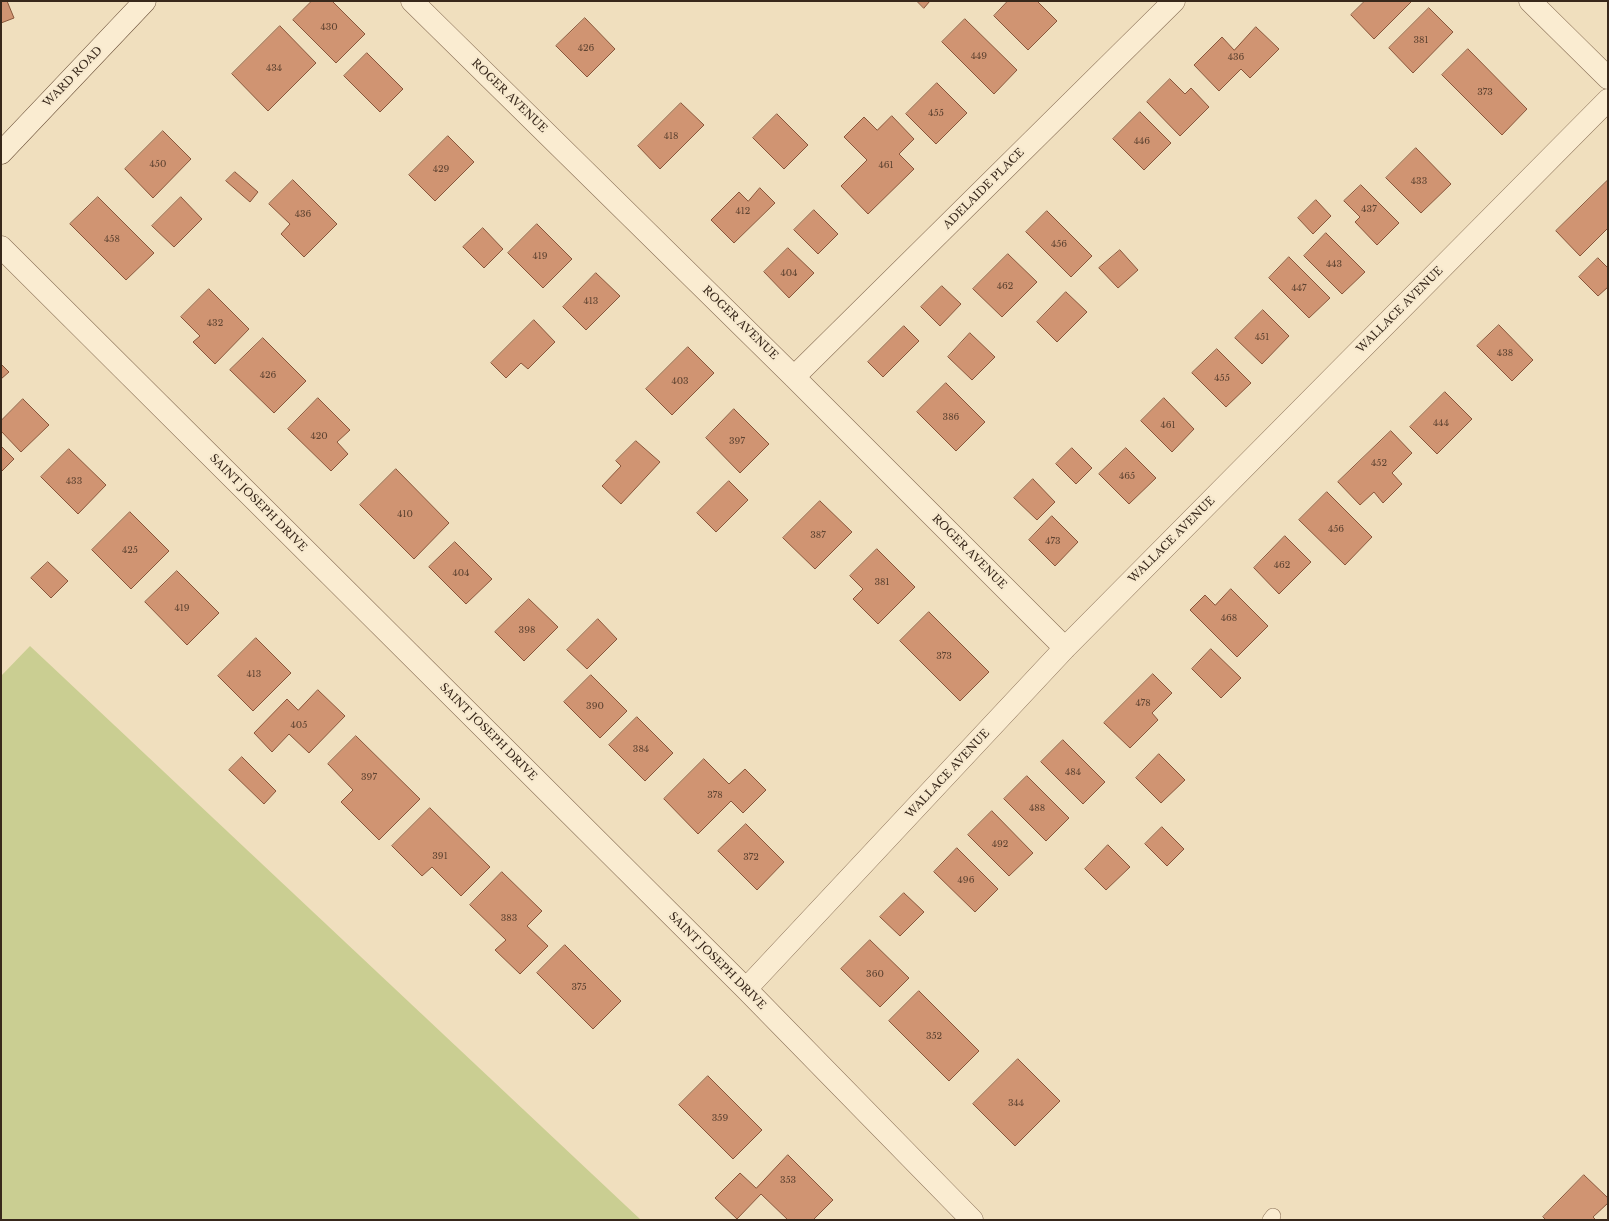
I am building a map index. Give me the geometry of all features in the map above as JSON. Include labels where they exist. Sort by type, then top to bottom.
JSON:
[{"type":"street","name":"WARD ROAD","points":[[1,153],[145,1]]},
{"type":"street","name":"ROGER AVENUE","points":[[412,1],[794,377],[1065,648]]},
{"type":"street","name":"ADELAIDE PLACE","points":[[794,377],[1174,1]]},
{"type":"street","points":[[1530,1],[1608,78]]},
{"type":"street","name":"WALLACE AVENUE","points":[[746,989],[1065,648],[1608,100]]},
{"type":"street","name":"SAINT JOSEPH DRIVE","points":[[1,247],[746,989],[972,1220]]},
{"type":"green space","points":[[30,646],[641,1220],[1,1220],[1,676]]},
{"type":"building","points":[[1,1],[7,1],[14,18],[1,23]]},
{"type":"building","points":[[312,1],[332,1],[365,34],[336,63],[293,20]]},
{"type":"building","points":[[917,1],[930,1],[924,8]]},
{"type":"building","points":[[1008,1],[1037,1],[1057,21],[1028,50],[994,16]]},
{"type":"building","points":[[1365,1],[1412,1],[1374,39],[1351,15]]},
{"type":"building","points":[[1429,8],[1453,32],[1413,73],[1389,48]]},
{"type":"building","points":[[585,18],[615,49],[587,77],[556,46]]},
{"type":"building","points":[[965,19],[1017,70],[994,94],[942,42]]},
{"type":"building","points":[[280,26],[316,63],[268,111],[232,74]]},
{"type":"building","points":[[1256,27],[1279,49],[1250,78],[1241,69],[1219,91],[1194,65],[1222,37],[1234,50]]},
{"type":"building","points":[[1468,49],[1527,109],[1502,135],[1442,75]]},
{"type":"building","points":[[367,53],[403,89],[380,112],[344,76]]},
{"type":"building","points":[[1170,79],[1185,94],[1191,88],[1209,107],[1180,136],[1147,102]]},
{"type":"building","points":[[937,83],[967,113],[936,144],[906,114]]},
{"type":"building","points":[[681,103],[704,125],[660,169],[638,146]]},
{"type":"building","points":[[1140,112],[1171,143],[1144,170],[1113,139]]},
{"type":"building","points":[[777,114],[808,145],[784,169],[753,138]]},
{"type":"building","points":[[892,116],[914,139],[899,154],[914,169],[868,214],[841,186],[867,160],[844,137],[864,117],[877,130]]},
{"type":"building","points":[[163,131],[191,159],[153,198],[125,169]]},
{"type":"building","points":[[448,136],[474,162],[435,201],[409,175]]},
{"type":"building","points":[[1416,148],[1451,184],[1421,213],[1386,178]]},
{"type":"building","points":[[235,172],[258,192],[250,202],[226,181]]},
{"type":"building","points":[[293,180],[337,224],[304,257],[281,234],[290,224],[269,204]]},
{"type":"building","points":[[1608,180],[1608,228],[1580,256],[1556,231]]},
{"type":"building","points":[[1361,185],[1399,223],[1377,245],[1355,222],[1360,217],[1344,201]]},
{"type":"building","points":[[760,188],[775,203],[734,243],[711,220],[739,192],[748,201]]},
{"type":"building","points":[[98,197],[154,253],[126,280],[70,224]]},
{"type":"building","points":[[181,197],[202,219],[174,247],[152,226]]},
{"type":"building","points":[[1316,200],[1331,216],[1313,234],[1298,218]]},
{"type":"building","points":[[814,210],[838,234],[818,254],[794,230]]},
{"type":"building","points":[[1047,211],[1092,256],[1071,277],[1026,232]]},
{"type":"building","points":[[537,224],[572,259],[543,288],[508,253]]},
{"type":"building","points":[[483,228],[503,249],[484,268],[463,247]]},
{"type":"building","points":[[1326,233],[1365,272],[1342,294],[1304,256]]},
{"type":"building","points":[[788,248],[814,273],[789,298],[764,272]]},
{"type":"building","points":[[1120,250],[1138,270],[1118,288],[1099,268]]},
{"type":"building","points":[[1008,254],[1037,282],[1002,317],[973,289]]},
{"type":"building","points":[[1289,257],[1330,298],[1309,318],[1269,278]]},
{"type":"building","points":[[1598,258],[1608,268],[1608,287],[1598,296],[1579,277]]},
{"type":"building","points":[[596,273],[620,296],[586,330],[563,307]]},
{"type":"building","points":[[942,286],[961,304],[940,326],[921,307]]},
{"type":"building","points":[[209,289],[249,329],[215,364],[193,342],[200,336],[181,317]]},
{"type":"building","points":[[1066,292],[1087,312],[1057,342],[1037,322]]},
{"type":"building","points":[[1263,310],[1289,336],[1262,364],[1235,338]]},
{"type":"building","points":[[534,320],[555,342],[528,369],[521,363],[506,378],[491,363]]},
{"type":"building","points":[[1499,325],[1533,360],[1512,381],[1477,346]]},
{"type":"building","points":[[904,326],[919,341],[883,377],[868,362]]},
{"type":"building","points":[[970,333],[995,357],[972,380],[948,357]]},
{"type":"building","points":[[263,338],[306,381],[274,413],[230,370]]},
{"type":"building","points":[[688,347],[714,373],[672,415],[646,389]]},
{"type":"building","points":[[1217,349],[1251,383],[1226,407],[1192,373]]},
{"type":"building","points":[[1,364],[9,372],[1,379]]},
{"type":"building","points":[[946,383],[985,422],[956,451],[917,412]]},
{"type":"building","points":[[1445,392],[1472,419],[1437,454],[1410,427]]},
{"type":"building","points":[[318,398],[350,430],[337,442],[348,454],[331,471],[288,429]]},
{"type":"building","points":[[1164,398],[1194,429],[1172,452],[1141,421]]},
{"type":"building","points":[[23,399],[49,425],[21,452],[1,431],[1,421]]},
{"type":"building","points":[[734,409],[769,444],[740,473],[706,438]]},
{"type":"building","points":[[1391,431],[1412,453],[1392,473],[1402,484],[1383,503],[1374,492],[1360,505],[1338,482]]},
{"type":"building","points":[[636,441],[660,462],[621,504],[602,486],[621,466],[616,461]]},
{"type":"building","points":[[1,446],[14,459],[1,472]]},
{"type":"building","points":[[1072,448],[1092,468],[1076,484],[1056,464]]},
{"type":"building","points":[[1126,448],[1156,478],[1129,504],[1099,474]]},
{"type":"building","points":[[69,449],[106,485],[78,514],[41,477]]},
{"type":"building","points":[[396,469],[449,523],[414,559],[360,505]]},
{"type":"building","points":[[1033,479],[1055,502],[1037,520],[1014,498]]},
{"type":"building","points":[[729,481],[748,500],[716,532],[697,513]]},
{"type":"building","points":[[1327,492],[1372,537],[1345,565],[1299,520]]},
{"type":"building","points":[[820,501],[852,532],[815,569],[783,538]]},
{"type":"building","points":[[130,512],[169,551],[131,589],[92,550]]},
{"type":"building","points":[[1052,516],[1078,542],[1055,566],[1029,540]]},
{"type":"building","points":[[1285,536],[1311,562],[1279,594],[1254,568]]},
{"type":"building","points":[[455,542],[492,579],[466,604],[429,567]]},
{"type":"building","points":[[877,549],[915,587],[878,624],[853,599],[863,589],[850,576]]},
{"type":"building","points":[[48,562],[68,581],[51,598],[31,578]]},
{"type":"building","points":[[177,571],[219,613],[187,645],[145,602]]},
{"type":"building","points":[[1231,589],[1268,626],[1237,657],[1190,610],[1205,595],[1215,605]]},
{"type":"building","points":[[529,599],[558,627],[524,661],[495,632]]},
{"type":"building","points":[[929,612],[989,672],[960,701],[900,641]]},
{"type":"building","points":[[598,619],[617,639],[587,669],[567,650]]},
{"type":"building","points":[[256,638],[291,673],[253,711],[218,676]]},
{"type":"building","points":[[1211,649],[1241,678],[1221,698],[1192,669]]},
{"type":"building","points":[[1153,674],[1172,693],[1152,713],[1158,720],[1130,748],[1104,723]]},
{"type":"building","points":[[591,675],[627,711],[600,738],[564,702]]},
{"type":"building","points":[[318,690],[345,716],[309,753],[289,734],[272,752],[254,733],[287,699],[298,710]]},
{"type":"building","points":[[637,717],[673,753],[645,781],[609,745]]},
{"type":"building","points":[[356,736],[420,799],[379,840],[341,802],[353,790],[328,764]]},
{"type":"building","points":[[1063,740],[1105,782],[1083,804],[1041,762]]},
{"type":"building","points":[[1159,754],[1185,780],[1161,803],[1136,778]]},
{"type":"building","points":[[242,757],[276,791],[264,804],[229,770]]},
{"type":"building","points":[[704,759],[729,784],[745,769],[766,790],[743,813],[731,801],[698,834],[664,799]]},
{"type":"building","points":[[1027,776],[1069,818],[1046,841],[1004,799]]},
{"type":"building","points":[[430,808],[490,867],[461,896],[432,867],[422,876],[392,846]]},
{"type":"building","points":[[992,811],[1033,853],[1009,876],[968,835]]},
{"type":"building","points":[[746,824],[784,862],[757,890],[718,851]]},
{"type":"building","points":[[1162,827],[1184,849],[1167,866],[1145,844]]},
{"type":"building","points":[[1108,845],[1130,867],[1106,890],[1085,869]]},
{"type":"building","points":[[957,848],[998,889],[975,912],[934,872]]},
{"type":"building","points":[[502,872],[542,911],[527,926],[548,946],[520,974],[495,950],[506,940],[470,905]]},
{"type":"building","points":[[904,893],[924,912],[900,936],[880,917]]},
{"type":"building","points":[[870,940],[909,978],[880,1007],[841,969]]},
{"type":"building","points":[[565,945],[621,1001],[593,1029],[537,973]]},
{"type":"building","points":[[919,991],[979,1051],[949,1081],[889,1021]]},
{"type":"building","points":[[1018,1059],[1060,1101],[1015,1146],[973,1104]]},
{"type":"building","points":[[708,1076],[762,1130],[733,1159],[679,1105]]},
{"type":"building","points":[[788,1155],[833,1200],[813,1220],[788,1220],[761,1194],[737,1219],[715,1198],[740,1173],[756,1188]]},
{"type":"building","points":[[1584,1175],[1608,1198],[1608,1203],[1593,1217],[1596,1220],[1546,1220],[1543,1217]]}]
